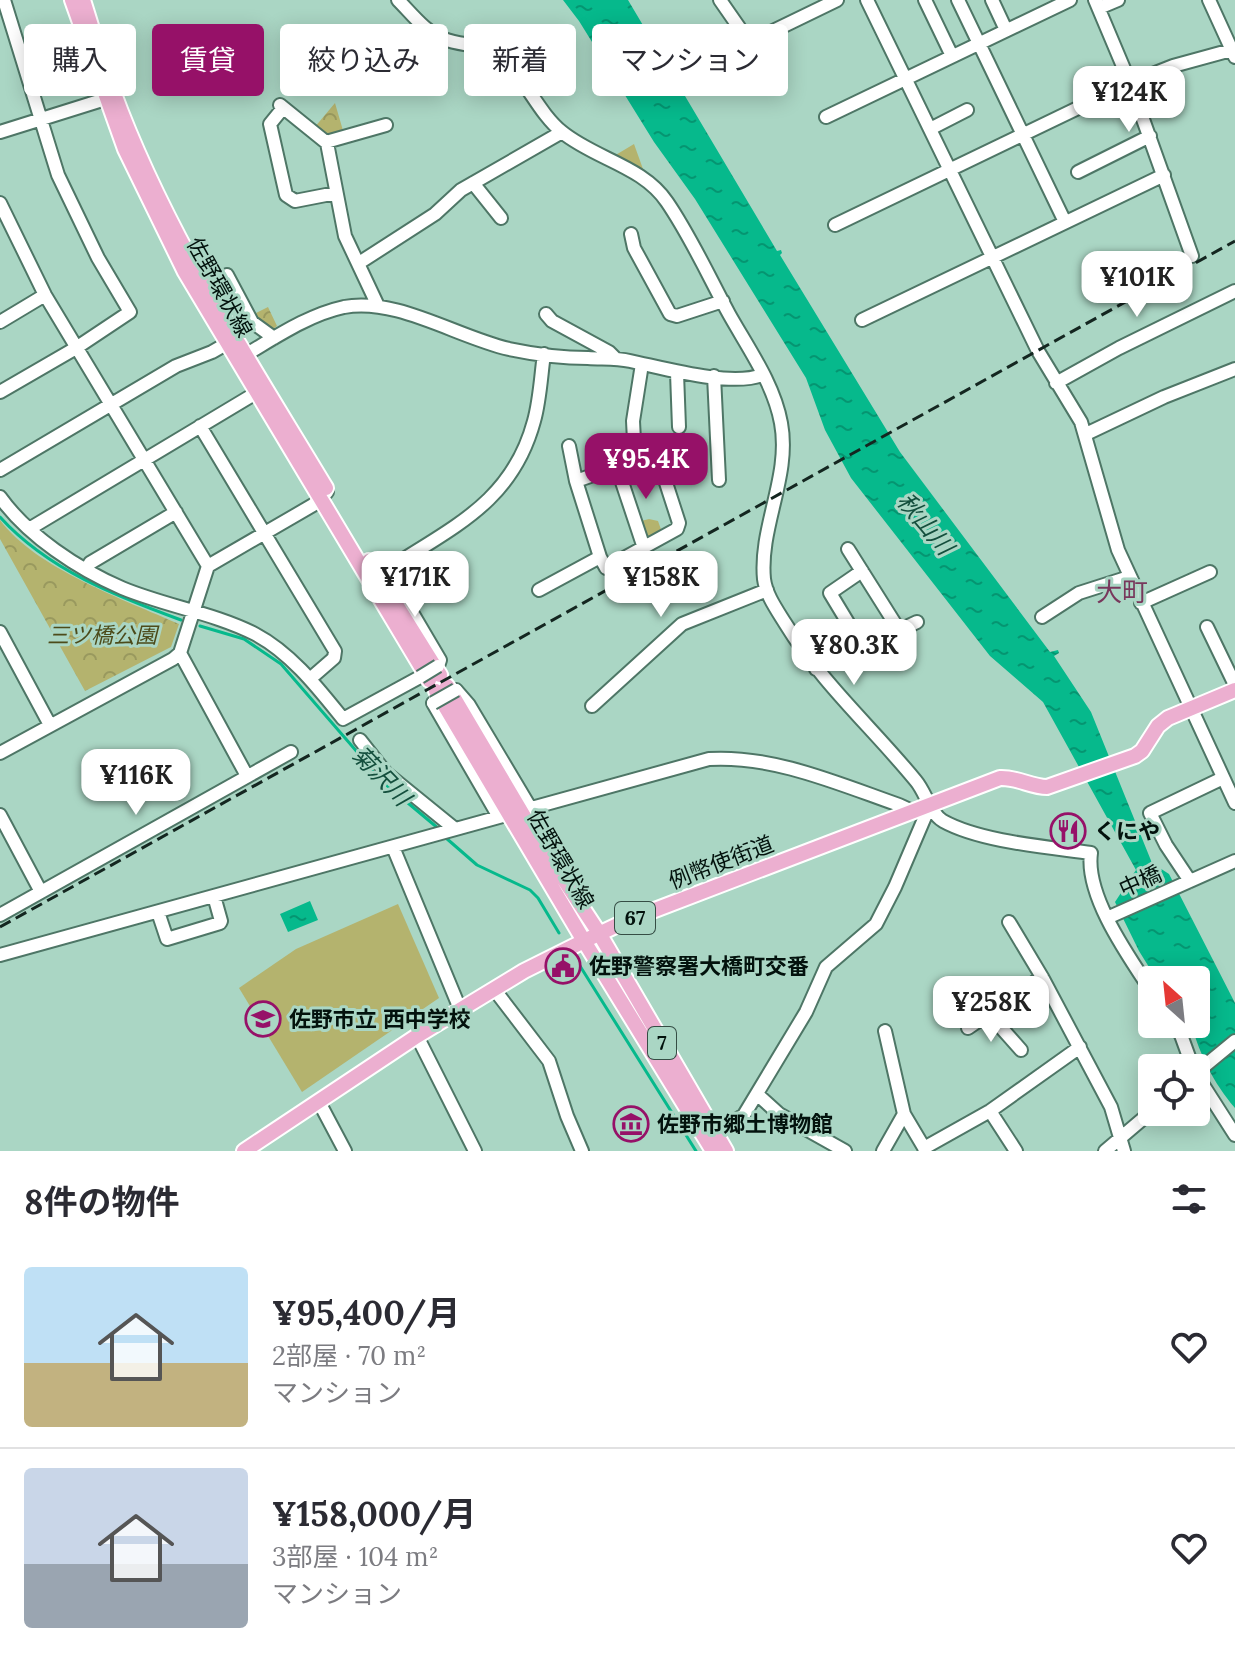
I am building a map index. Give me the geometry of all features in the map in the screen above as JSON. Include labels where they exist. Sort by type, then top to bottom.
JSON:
[{"type":"main road","name":"佐野環状線","points":[[72,0],[110,97],[231,341],[506,797],[599,933]]},
{"type":"main road","name":"佐野環状線","points":[[83,0],[110,97]]},
{"type":"main road","name":"佐野環状線","points":[[241,357],[256,393],[324,495]]},
{"type":"main road","name":"例幣使街道","points":[[244,1151],[460,1009],[599,933],[1000,778],[1019,779],[1037,787],[1063,782],[1127,760],[1142,751],[1162,722],[1235,688]]},
{"type":"main road","name":"佐野環状線","points":[[516,813],[584,941]]},
{"type":"main road","name":"7","points":[[599,933],[712,1141]]},
{"type":"main road","name":"7","points":[[584,941],[712,1141],[726,1151]]},
{"type":"street","points":[[0,392],[130,312],[70,206],[39,120],[4,0]]},
{"type":"street","points":[[398,0],[427,30],[443,39],[480,46],[496,54],[512,69],[562,132],[588,151],[639,175],[660,193],[762,375],[781,423],[783,456],[765,563],[767,590],[794,637],[847,707],[921,787],[930,805],[944,821],[986,836],[1091,853],[1091,873],[1110,917],[1112,930],[1138,970]]},
{"type":"street","points":[[720,0],[752,46],[767,34],[837,0]]},
{"type":"street","points":[[867,0],[1038,351],[1086,434],[1118,550],[1235,803]]},
{"type":"street","points":[[925,0],[952,56]]},
{"type":"street","points":[[958,0],[1065,222]]},
{"type":"street","points":[[992,0],[1006,30]]},
{"type":"street","points":[[826,117],[1070,0]]},
{"type":"street","points":[[1118,0],[1097,4],[1150,136],[1192,256]]},
{"type":"street","points":[[835,225],[1130,83],[1173,66],[1234,52],[1209,0]]},
{"type":"street","points":[[0,132],[110,97]]},
{"type":"street","points":[[336,193],[295,201],[286,195],[270,124],[282,106],[326,142],[345,236],[378,306]]},
{"type":"street","points":[[930,129],[967,110]]},
{"type":"street","points":[[326,142],[386,125]]},
{"type":"street","points":[[359,263],[435,214],[473,183],[562,132]]},
{"type":"street","points":[[1078,172],[1150,136]]},
{"type":"street","points":[[862,320],[1164,175]]},
{"type":"street","points":[[473,183],[501,218]]},
{"type":"street","points":[[0,203],[45,295],[208,566]]},
{"type":"street","points":[[631,234],[634,248],[670,314],[677,316],[723,301]]},
{"type":"street","points":[[227,275],[252,322],[274,338]]},
{"type":"street","points":[[1056,383],[1235,291]]},
{"type":"street","points":[[0,322],[45,295]]},
{"type":"street","points":[[241,357],[274,338],[341,308],[378,306],[490,345],[587,359],[615,358],[677,373],[746,378],[762,375]]},
{"type":"street","points":[[546,314],[552,321],[615,358]]},
{"type":"street","points":[[0,470],[176,366],[231,341]]},
{"type":"street","points":[[516,813],[438,683],[440,660],[387,570],[485,505],[505,485],[535,419],[544,354]]},
{"type":"street","points":[[635,460],[633,421],[642,364]]},
{"type":"street","points":[[1086,434],[1164,397],[1235,369]]},
{"type":"street","points":[[677,373],[679,427]]},
{"type":"street","points":[[714,376],[719,480]]},
{"type":"street","points":[[29,529],[256,393]]},
{"type":"street","points":[[200,426],[335,651],[334,658],[311,678]]},
{"type":"street","points":[[569,446],[576,481],[606,568],[677,529],[679,523],[657,455],[576,481]]},
{"type":"street","points":[[617,467],[644,548]]},
{"type":"street","points":[[0,753],[180,653],[208,566],[265,534],[324,495]]},
{"type":"street","points":[[0,497],[29,529],[64,556],[121,588],[258,635],[311,678],[343,719],[438,683]]},
{"type":"street","points":[[87,568],[90,563],[176,512]]},
{"type":"street","points":[[848,549],[899,630]]},
{"type":"street","points":[[539,590],[600,557]]},
{"type":"street","points":[[862,571],[830,593],[862,646]]},
{"type":"street","points":[[1141,603],[1210,572]]},
{"type":"street","points":[[1042,617],[1079,593],[1129,577]]},
{"type":"street","points":[[592,706],[682,624],[767,590]]},
{"type":"street","points":[[816,669],[917,622]]},
{"type":"street","points":[[1207,627],[1235,688]]},
{"type":"street","points":[[0,632],[50,725]]},
{"type":"street","points":[[180,653],[247,776]]},
{"type":"street","points":[[438,683],[469,705],[516,813]]},
{"type":"street","points":[[360,740],[386,773],[453,830]]},
{"type":"street","points":[[0,915],[291,752]]},
{"type":"street","points":[[0,955],[709,759],[736,757],[811,775],[912,811]]},
{"type":"street","points":[[1187,882],[1150,813],[1223,778]]},
{"type":"street","points":[[712,1141],[744,1115],[758,1095],[806,1012],[826,967],[876,924],[930,805]]},
{"type":"street","points":[[0,815],[41,892]]},
{"type":"street","points":[[393,847],[460,1009]]},
{"type":"street","name":"中橋","points":[[1110,917],[1235,861]]},
{"type":"street","points":[[158,912],[167,939],[220,923],[214,896]]},
{"type":"street","points":[[1009,922],[1111,1107],[1124,1151]]},
{"type":"street","points":[[968,1028],[1042,977]]},
{"type":"street","points":[[494,989],[549,1061],[582,1151]]},
{"type":"street","points":[[989,1014],[1021,1050]]},
{"type":"street","points":[[885,1031],[904,1114],[925,1149],[990,1111],[1080,1047]]},
{"type":"street","points":[[417,1036],[475,1151]]},
{"type":"street","points":[[1210,1060],[1235,1041]]},
{"type":"street","points":[[1210,1094],[1235,1135]]},
{"type":"street","points":[[758,1095],[779,1114],[845,1151]]},
{"type":"street","points":[[319,1102],[345,1151]]},
{"type":"street","points":[[990,1111],[1016,1151]]},
{"type":"street","points":[[883,1151],[904,1114]]},
{"type":"street","points":[[1105,1151],[1138,1123]]},
{"type":"green space","points":[[335,103],[344,134],[326,138],[314,128]]},
{"type":"green space","points":[[634,144],[643,169],[640,171],[614,156]]},
{"type":"green space","points":[[268,307],[277,326],[273,329],[252,315]]},
{"type":"green space","name":"三ツ橋公園","points":[[0,520],[35,553],[58,568],[179,624],[171,647],[85,691],[0,539]]},
{"type":"green space","points":[[641,521],[658,521],[663,535],[647,542]]},
{"type":"green space","points":[[398,904],[439,998],[302,1092],[239,988],[296,949]]},
{"type":"water","points":[[563,0],[628,0],[642,24],[592,24],[592,42]]},
{"type":"water","name":"秋山川","points":[[625,96],[685,96],[777,251],[781,250],[780,255],[900,452],[1050,652],[1058,650],[1059,653],[1054,656],[1091,712],[1152,863],[1169,874],[1235,1003],[1235,1108],[1210,1072],[1210,1054],[1202,1054],[1196,1038],[1210,1038],[1210,966],[1148,966],[1115,902],[1136,870],[1043,702],[990,656],[851,478],[825,430],[806,378],[695,199]]},
{"type":"water","points":[[310,901],[318,920],[288,932],[280,914]]},
{"type":"waterway","name":"菊沢川","points":[[0,517],[19,536],[61,567],[108,591],[181,620]]},
{"type":"waterway","name":"菊沢川","points":[[200,626],[244,639],[281,664],[384,783],[439,829]]},
{"type":"waterway","name":"菊沢川","points":[[446,838],[477,865],[530,890],[559,933]]},
{"type":"waterway","name":"菊沢川","points":[[580,966],[696,1151]]},
{"type":"railway","points":[[0,927],[1235,241]]},
{"type":"place","name":"くにや","points":[[1068,831]]},
{"type":"place","name":"佐野警察署大橋町交番","points":[[563,966]]},
{"type":"place","name":"佐野市立 西中学校","points":[[263,1019]]},
{"type":"place","name":"佐野市郷土博物館","points":[[631,1124]]},
{"type":"district","name":"大町","points":[[1122,592]]}]
